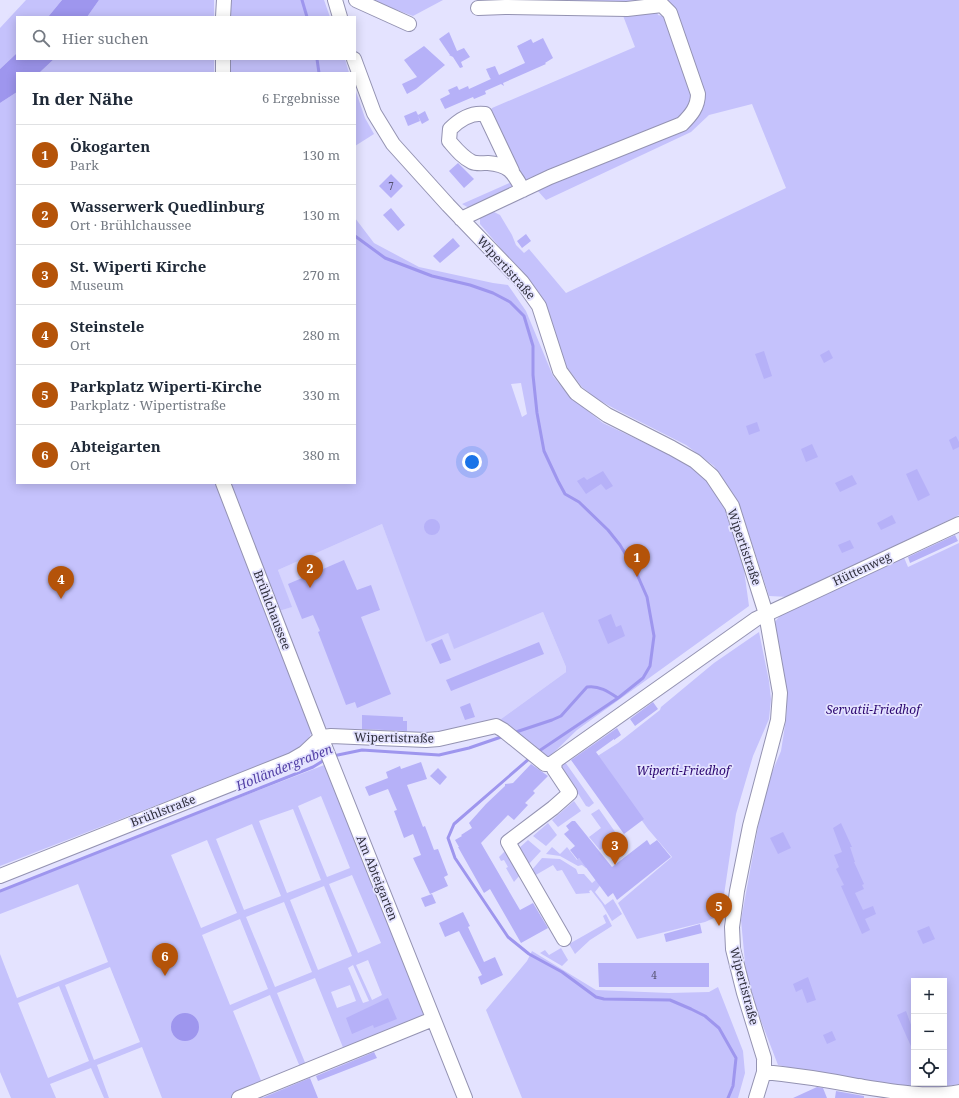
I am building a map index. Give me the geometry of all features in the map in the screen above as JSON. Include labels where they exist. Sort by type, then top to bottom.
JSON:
[{"type":"street","points":[[224,0],[224,16]]},
{"type":"street","points":[[335,0],[340,16]]},
{"type":"street","points":[[356,0],[409,24]]},
{"type":"street","points":[[461,219],[550,177],[682,124],[691,115],[698,100],[698,94],[670,13],[662,5],[627,9],[478,8]]},
{"type":"street","points":[[223,60],[223,72]]},
{"type":"street","name":"Wipertistraße","points":[[354,60],[374,113],[393,144],[461,219],[522,282],[539,306],[560,371],[576,392],[607,415],[695,461],[712,476],[732,506],[766,614],[780,693],[778,720],[750,826],[732,927],[733,950],[744,993],[764,1058],[764,1072],[756,1098]]},
{"type":"street","points":[[512,171],[504,166],[489,163],[474,163],[461,155],[449,141],[450,129],[459,120],[477,113],[485,114],[512,171],[523,190]]},
{"type":"street","name":"Brühlchaussee","points":[[223,484],[321,737]]},
{"type":"street","name":"Hüttenweg","points":[[766,614],[959,524]]},
{"type":"street","points":[[564,939],[508,842],[553,808],[570,793],[554,769],[555,762],[756,619],[766,614]]},
{"type":"street","name":"Wipertistraße","points":[[321,737],[331,736],[426,740],[439,739],[496,726],[537,758],[547,764],[555,762]]},
{"type":"street","name":"Am Abteigarten","points":[[321,737],[465,1098]]},
{"type":"street","name":"Brühlstraße","points":[[0,876],[292,760],[304,753],[321,737]]},
{"type":"street","points":[[238,1098],[433,1019]]},
{"type":"street","points":[[764,1072],[795,1075],[918,1094],[952,1094],[959,1092]]},
{"type":"shaded area","points":[[62,0],[99,0],[88,16],[49,16]]},
{"type":"shaded area","points":[[16,54],[16,60],[53,60],[40,72],[16,72],[16,93],[0,103],[0,69]]},
{"type":"shaded area","points":[[382,524],[398,566],[448,633],[454,648],[543,612],[566,667],[566,672],[497,722],[455,731],[420,734],[368,734],[322,727],[279,611],[291,607],[278,570]]},
{"type":"shaded area","points":[[185,1013],[195,1017],[199,1027],[195,1037],[185,1041],[175,1037],[171,1027],[175,1017]]},
{"type":"green space","points":[[26,0],[62,0],[49,16],[16,16],[16,54],[0,69],[0,28]]},
{"type":"green space","points":[[99,0],[214,0],[214,16],[88,16]]},
{"type":"green space","points":[[229,0],[324,0],[330,16],[229,16]]},
{"type":"green space","points":[[370,0],[443,0],[413,16]]},
{"type":"green space","points":[[505,0],[959,0],[959,515],[789,597],[769,596],[741,510],[714,466],[686,445],[597,399],[582,387],[566,366],[552,330],[525,277],[480,224],[480,216],[492,211],[500,215],[516,245],[524,253],[529,249],[566,293],[786,188],[752,104],[709,115],[691,132],[546,200],[537,190],[667,137],[684,129],[697,115],[674,10],[649,2]]},
{"type":"green space","points":[[656,9],[658,15],[667,17],[695,98],[679,121],[527,183],[520,179],[489,114],[492,108],[635,47],[622,13]]},
{"type":"green space","points":[[53,60],[214,60],[214,72],[40,72]]},
{"type":"green space","points":[[229,60],[345,60],[349,72],[228,72]]},
{"type":"green space","points":[[356,92],[365,118],[374,134],[356,145]]},
{"type":"green space","points":[[16,93],[16,484],[219,484],[312,729],[306,742],[293,752],[0,866],[0,103]]},
{"type":"green space","points":[[514,181],[517,188],[469,208],[462,204]]},
{"type":"green space","points":[[356,219],[374,243],[419,267],[508,285],[526,311],[553,376],[569,396],[603,423],[689,463],[707,479],[724,503],[741,548],[749,606],[577,730],[547,759],[497,722],[566,672],[566,667],[543,612],[454,649],[448,633],[426,642],[382,524],[278,570],[292,607],[279,611],[227,484],[356,484]],"holes":[[[521,383],[527,414],[522,417],[511,384]]]},
{"type":"green space","name":"Servatii-Friedhof","points":[[959,543],[959,1084],[947,1086],[947,978],[911,978],[911,1086],[947,1086],[928,1089],[887,1088],[778,1065],[758,1013],[746,973],[741,920],[765,789],[781,751],[786,719],[787,701],[781,657],[774,623],[783,612],[903,555],[908,567]]},
{"type":"green space","name":"Wiperti-Friedhof","points":[[759,632],[769,681],[771,699],[769,719],[753,756],[736,814],[721,915],[705,922],[637,939],[618,903],[672,857],[648,829],[596,757],[618,743],[660,710],[661,707],[714,663]]},
{"type":"green space","points":[[565,762],[594,803],[589,807],[586,806],[560,765]]},
{"type":"green space","points":[[327,764],[428,1015],[259,1088],[263,1098],[162,1098],[142,1047],[97,1065],[109,1098],[104,1098],[91,1068],[50,1084],[56,1098],[11,1098],[0,1072],[0,954],[17,998],[108,962],[78,884],[0,914],[0,892],[160,828]],"holes":[[[321,796],[350,868],[327,877],[298,806]],[[293,809],[321,880],[287,893],[259,821]],[[252,824],[281,896],[244,910],[216,839]],[[207,840],[237,913],[201,928],[171,855]],[[352,875],[381,943],[358,953],[329,884]],[[324,886],[352,956],[318,970],[290,900]],[[284,902],[312,972],[275,987],[246,917]],[[240,919],[268,989],[230,1005],[202,935]],[[368,960],[382,995],[372,1000],[356,965]],[[353,965],[369,1001],[363,1003],[348,968]],[[110,967],[140,1042],[94,1060],[65,985]],[[315,978],[344,1050],[306,1065],[277,993]],[[350,985],[356,1001],[337,1008],[331,992]],[[59,986],[89,1061],[48,1078],[18,1003]],[[270,995],[300,1067],[262,1083],[233,1011]]]},
{"type":"green space","points":[[574,801],[581,811],[558,827],[552,820]]},
{"type":"green space","points":[[599,809],[618,836],[600,850],[589,837],[601,828],[591,814]]},
{"type":"green space","points":[[548,823],[557,835],[546,846],[533,836]]},
{"type":"green space","points":[[528,840],[541,851],[528,865],[518,849]]},
{"type":"green space","points":[[552,847],[560,854],[567,847],[577,860],[582,857],[589,865],[586,868],[582,865],[578,866],[560,856],[546,854]]},
{"type":"green space","points":[[506,850],[520,875],[514,882],[506,868],[508,867],[504,860],[501,861],[499,857]]},
{"type":"green space","points":[[542,858],[560,859],[576,869],[578,874],[584,874],[592,883],[598,878],[602,883],[595,892],[605,905],[613,899],[622,914],[612,921],[602,904],[591,890],[589,891],[590,893],[576,894],[562,870],[557,871],[553,865],[534,876],[531,871]]},
{"type":"green space","points":[[606,914],[612,926],[590,940],[575,954],[569,944],[606,923],[603,916]]},
{"type":"green space","points":[[561,948],[568,960],[562,966],[540,953],[545,950],[549,955]]},
{"type":"green space","points":[[532,951],[596,990],[669,993],[709,992],[718,987],[743,1051],[745,1073],[738,1098],[522,1098],[486,1010],[527,961]]},
{"type":"building","points":[[449,32],[457,51],[464,48],[470,57],[461,62],[463,67],[460,68],[453,57],[449,55],[439,39]]},
{"type":"building","points":[[543,38],[553,58],[545,63],[546,64],[503,83],[504,86],[501,84],[485,91],[486,94],[474,99],[473,97],[445,109],[440,99],[450,94],[448,90],[457,86],[459,90],[468,86],[469,89],[491,79],[486,69],[495,66],[499,75],[525,63],[517,46],[531,39],[533,43]]},
{"type":"building","points":[[424,46],[445,65],[416,89],[407,94],[402,84],[417,77],[404,60]]},
{"type":"building","points":[[416,111],[418,115],[425,111],[429,120],[422,124],[418,116],[420,121],[408,126],[404,116]]},
{"type":"building","points":[[458,163],[474,179],[464,188],[449,171]]},
{"type":"building","points":[[391,174],[403,186],[391,198],[379,186]]},
{"type":"building","points":[[391,208],[405,225],[398,231],[383,215]]},
{"type":"building","points":[[526,234],[531,241],[522,248],[517,241]]},
{"type":"building","points":[[453,238],[460,246],[440,263],[433,256]]},
{"type":"building","points":[[829,350],[833,358],[824,363],[820,355]]},
{"type":"building","points":[[764,351],[772,376],[764,379],[755,354]]},
{"type":"building","points":[[757,422],[760,431],[749,435],[746,426]]},
{"type":"building","points":[[956,436],[959,442],[959,447],[953,450],[949,440]]},
{"type":"building","points":[[812,444],[818,457],[806,462],[801,449]]},
{"type":"building","points":[[917,469],[930,495],[918,501],[906,474]]},
{"type":"building","points":[[603,471],[613,486],[606,490],[601,484],[586,494],[577,481],[584,477],[587,480]]},
{"type":"building","points":[[852,475],[857,484],[840,492],[835,483]]},
{"type":"building","points":[[892,515],[896,523],[881,530],[877,523]]},
{"type":"building","points":[[432,519],[439,524],[440,527],[435,534],[432,535],[425,530],[424,527],[429,520]]},
{"type":"building","points":[[955,535],[958,541],[910,563],[908,557]]},
{"type":"building","points":[[850,540],[854,548],[842,553],[838,545]]},
{"type":"building","points":[[344,560],[357,590],[371,585],[380,610],[361,617],[391,694],[357,708],[355,702],[346,705],[313,615],[302,619],[288,584]]},
{"type":"building","points":[[611,614],[616,627],[621,625],[625,636],[608,644],[598,620]]},
{"type":"building","points":[[442,639],[451,660],[440,664],[431,644]]},
{"type":"building","points":[[539,642],[544,654],[451,691],[446,680]]},
{"type":"building","points":[[653,702],[658,709],[635,726],[630,719]]},
{"type":"building","points":[[470,703],[475,717],[465,720],[460,707]]},
{"type":"building","points":[[362,715],[403,717],[403,721],[407,721],[407,731],[362,729]]},
{"type":"building","points":[[617,728],[621,735],[596,752],[644,819],[624,834],[571,760]]},
{"type":"building","points":[[421,762],[427,779],[407,785],[423,827],[425,826],[434,850],[438,849],[448,875],[444,877],[448,886],[430,894],[413,858],[421,855],[413,834],[404,838],[394,811],[397,810],[388,789],[369,796],[365,787],[388,778],[386,772],[400,766],[401,769]]},
{"type":"building","points":[[531,764],[548,776],[533,791],[535,793],[525,803],[528,805],[514,820],[508,815],[481,843],[520,910],[533,903],[548,928],[521,943],[490,889],[484,893],[455,840],[472,828],[469,823],[505,786],[505,784],[513,783]]},
{"type":"building","points":[[438,768],[447,777],[440,785],[430,776]]},
{"type":"building","points":[[572,821],[575,821],[612,867],[647,840],[650,845],[657,840],[671,857],[617,900],[613,893],[608,897],[579,858],[578,860],[570,850],[575,846],[564,834],[569,830],[566,826]]},
{"type":"building","points":[[841,823],[852,847],[850,847],[854,862],[864,884],[862,885],[864,889],[855,893],[863,910],[873,906],[876,914],[865,919],[870,930],[862,934],[841,886],[844,885],[836,869],[839,867],[834,855],[842,852],[833,828]]},
{"type":"building","points":[[783,832],[791,848],[778,854],[770,838]]},
{"type":"building","points":[[432,894],[436,903],[425,907],[421,898]]},
{"type":"building","points":[[463,912],[484,962],[495,957],[503,975],[481,985],[478,977],[482,975],[459,931],[445,937],[439,923]]},
{"type":"building","points":[[700,924],[702,933],[666,942],[664,934]]},
{"type":"building","points":[[929,926],[935,939],[923,944],[917,931]]},
{"type":"building","points":[[598,963],[709,963],[709,987],[599,987]]},
{"type":"building","points":[[808,977],[816,1000],[807,1003],[802,989],[796,992],[793,984]]},
{"type":"building","points":[[388,998],[397,1019],[374,1028],[373,1025],[352,1034],[346,1018]]},
{"type":"building","points":[[906,1011],[911,1025],[911,1046],[897,1015]]},
{"type":"building","points":[[832,1031],[836,1040],[827,1044],[823,1035]]},
{"type":"building","points":[[374,1052],[377,1058],[318,1081],[316,1076]]},
{"type":"building","points":[[310,1078],[318,1098],[262,1098],[300,1082]]},
{"type":"building","points":[[817,1087],[823,1088],[827,1098],[793,1098]]},
{"type":"building","points":[[836,1091],[864,1096],[864,1098],[835,1098]]},
{"type":"waterway","points":[[302,0],[307,16]]},
{"type":"waterway","points":[[317,60],[319,72]]},
{"type":"waterway","points":[[356,237],[385,258],[432,276],[470,285],[493,293],[510,302],[524,316],[533,346],[533,375],[537,413],[544,451],[565,494],[579,502],[608,530],[620,545],[636,572],[647,597],[654,636],[650,666],[643,678],[618,698],[536,753]]},
{"type":"waterway","name":"Holländergraben","points":[[513,733],[561,716],[587,687],[600,688],[618,698]]},
{"type":"waterway","name":"Holländergraben","points":[[333,756],[362,750],[439,755],[469,748],[504,736]]},
{"type":"waterway","points":[[530,758],[454,824],[448,838],[455,858],[508,937],[529,954],[562,972],[596,997],[604,999],[670,1000],[705,1016],[719,1028],[736,1058],[733,1086],[728,1098]]},
{"type":"waterway","name":"Holländergraben","points":[[0,891],[313,767],[326,759]]},
{"type":"place","name":"Ökogarten","points":[[637,577]]},
{"type":"place","name":"Wasserwerk Quedlinburg","points":[[310,588]]},
{"type":"place","name":"Steinstele","points":[[61,599]]},
{"type":"place","name":"St. Wiperti Kirche","points":[[615,865]]},
{"type":"place","name":"Parkplatz Wiperti-Kirche","points":[[719,926]]},
{"type":"place","name":"Abteigarten","points":[[165,976]]}]
